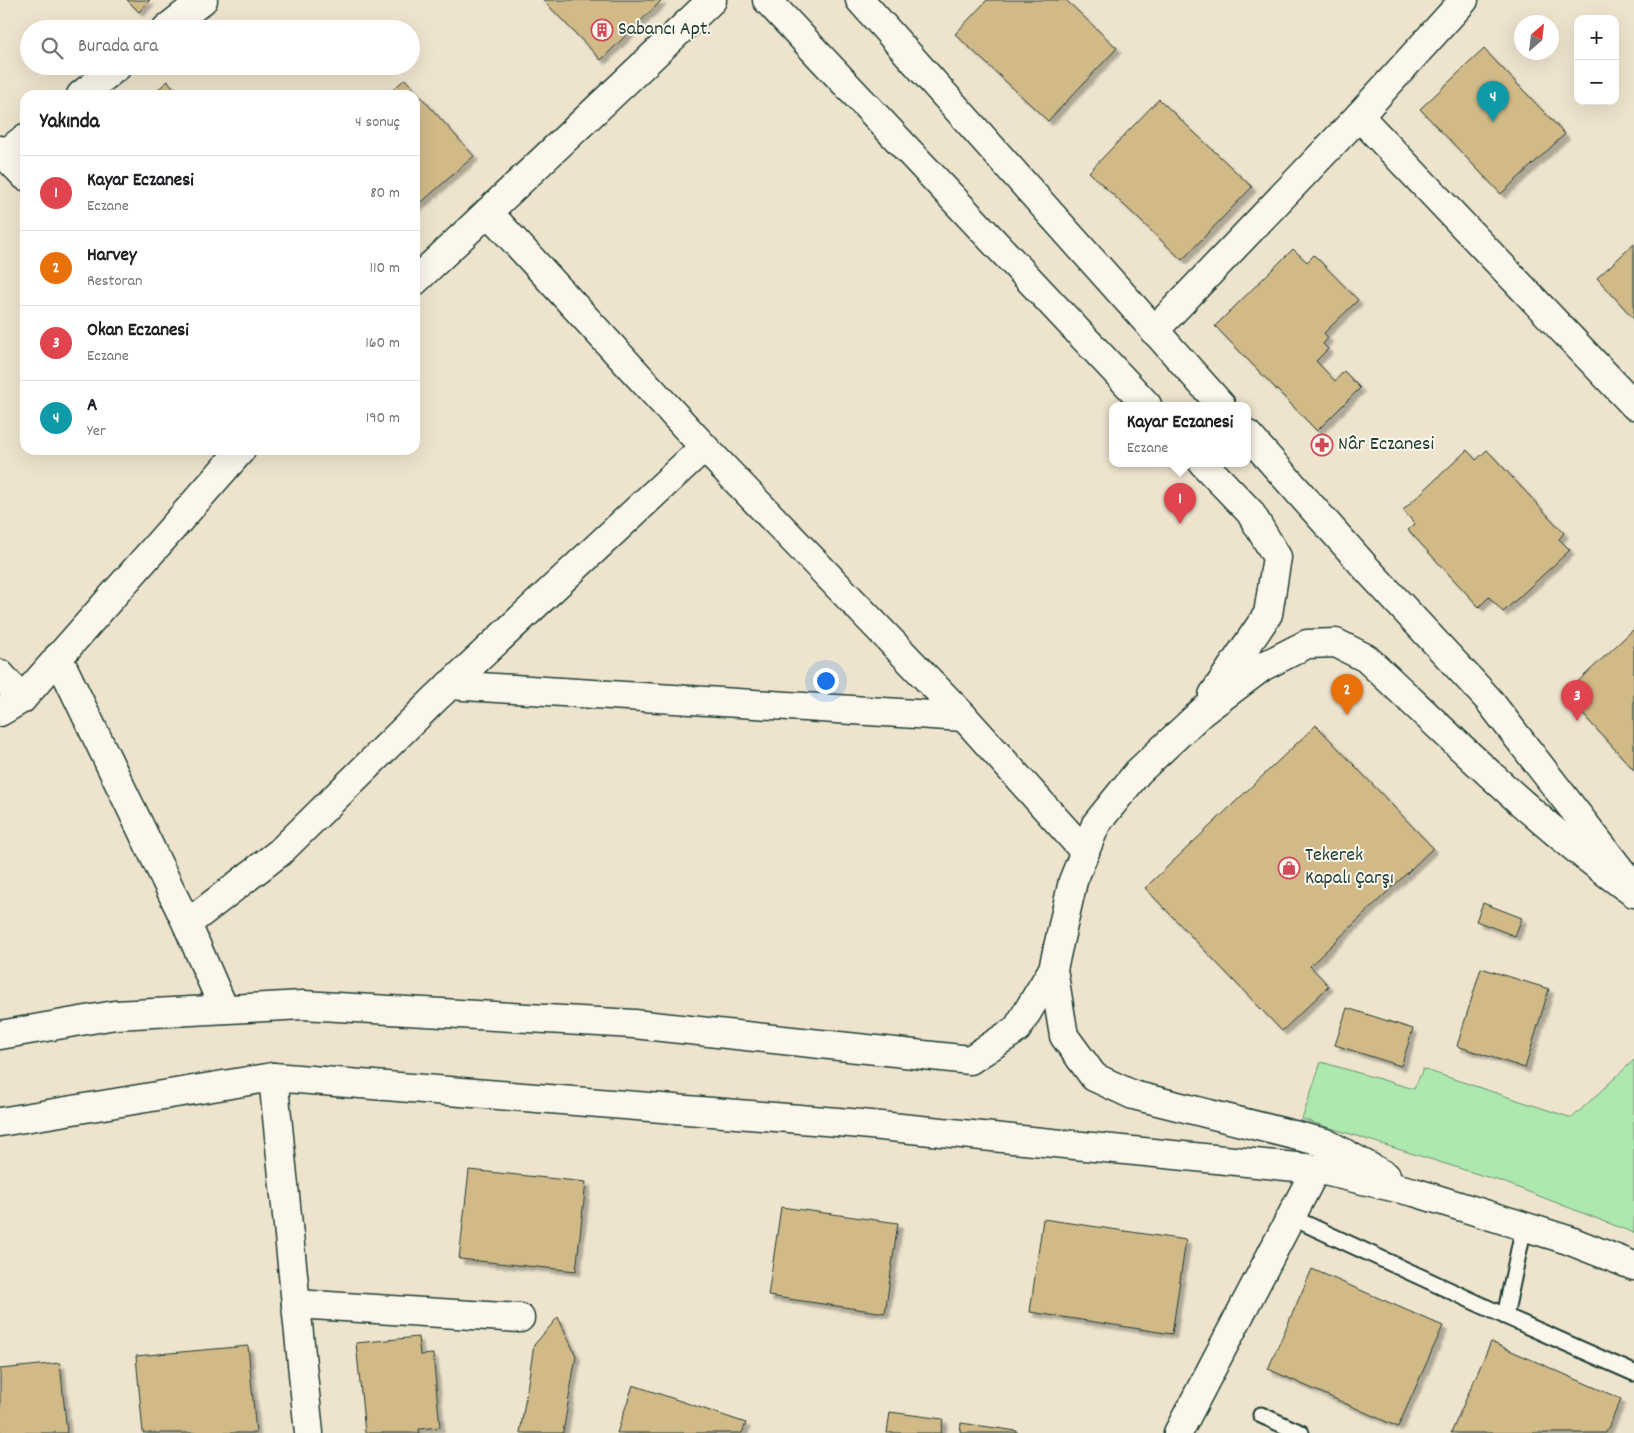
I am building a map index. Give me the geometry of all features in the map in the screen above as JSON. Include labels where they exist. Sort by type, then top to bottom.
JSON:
[{"type":"main road","points":[[177,20],[203,0]]},
{"type":"main road","points":[[420,276],[712,0]]},
{"type":"main road","points":[[767,0],[1144,402]]},
{"type":"main road","points":[[860,0],[1218,402]]},
{"type":"main road","points":[[1154,331],[1359,116],[1464,0]]},
{"type":"main road","points":[[87,90],[107,75]]},
{"type":"main road","points":[[1359,116],[1634,405]]},
{"type":"main road","points":[[10,148],[20,167]]},
{"type":"main road","points":[[488,212],[704,448],[964,717],[1085,852]]},
{"type":"main road","points":[[1251,438],[1367,569],[1488,699],[1634,888]]},
{"type":"main road","points":[[187,924],[280,852],[449,685],[704,448]]},
{"type":"main road","points":[[0,674],[11,705],[58,657],[237,455]]},
{"type":"main road","points":[[1202,712],[1268,614],[1277,557],[1250,512],[1206,467]]},
{"type":"main road","points":[[0,1035],[115,1015],[304,1005],[634,1024],[970,1060],[1017,1029],[1053,969],[1072,881],[1096,824],[1138,772],[1202,712],[1262,667],[1307,644],[1336,643],[1366,658],[1534,815],[1589,862],[1634,893]]},
{"type":"main road","points":[[58,657],[187,924],[224,1009]]},
{"type":"main road","points":[[449,685],[964,717]]},
{"type":"main road","points":[[1053,969],[1064,1036],[1094,1076],[1133,1095],[1326,1142],[1414,1192]]},
{"type":"main road","points":[[0,1122],[273,1077],[850,1123],[1316,1169],[1414,1192],[1568,1240],[1634,1266]]},
{"type":"main road","points":[[273,1077],[309,1433]]},
{"type":"main road","points":[[1178,1433],[1316,1169]]},
{"type":"main road","points":[[296,1304],[520,1318]]},
{"type":"lane","points":[[1291,1217],[1505,1316],[1634,1373]]},
{"type":"lane","points":[[1505,1316],[1524,1226]]},
{"type":"lane","points":[[1261,1415],[1301,1433]]},
{"type":"green space","points":[[1634,1060],[1634,1233],[1503,1182],[1302,1119],[1321,1062],[1414,1089],[1423,1069],[1572,1118]]},
{"type":"building","points":[[127,0],[150,0],[139,12]]},
{"type":"building","name":"Sabancı Apt.","points":[[543,0],[662,0],[601,60]]},
{"type":"building","points":[[987,0],[1066,0],[1117,48],[1048,121],[955,34]]},
{"type":"building","points":[[1484,49],[1565,134],[1501,194],[1420,109]]},
{"type":"building","points":[[405,79],[415,90],[393,90]]},
{"type":"building","points":[[168,81],[175,90],[157,90]]},
{"type":"building","points":[[420,96],[474,156],[420,204]]},
{"type":"building","points":[[1159,99],[1252,187],[1182,260],[1089,172]]},
{"type":"building","points":[[1634,244],[1634,319],[1597,278]]},
{"type":"building","points":[[1293,249],[1307,262],[1314,255],[1358,300],[1324,333],[1328,338],[1323,344],[1328,349],[1316,361],[1335,381],[1344,371],[1360,388],[1317,431],[1215,326]]},
{"type":"building","points":[[1467,450],[1476,460],[1487,450],[1564,533],[1559,539],[1570,550],[1503,612],[1489,597],[1479,607],[1408,530],[1415,524],[1403,510]]},
{"type":"building","points":[[1634,629],[1634,770],[1577,708],[1584,702],[1571,688]]},
{"type":"building","name":"Tekerek Kapalı Çarşı","points":[[1316,725],[1433,848],[1310,966],[1329,986],[1282,1031],[1145,888]]},
{"type":"building","points":[[1483,903],[1522,918],[1515,936],[1476,921]]},
{"type":"building","points":[[1481,968],[1549,989],[1525,1068],[1457,1046]]},
{"type":"building","points":[[1347,1008],[1413,1029],[1401,1066],[1335,1045]]},
{"type":"building","points":[[469,1170],[586,1182],[576,1271],[459,1259]]},
{"type":"building","points":[[781,1207],[898,1223],[885,1313],[768,1296]]},
{"type":"building","points":[[1043,1219],[1186,1240],[1172,1334],[1030,1312]]},
{"type":"building","points":[[1312,1269],[1443,1326],[1398,1427],[1268,1369]]},
{"type":"building","points":[[558,1317],[576,1356],[563,1433],[520,1433],[534,1345]]},
{"type":"building","points":[[418,1337],[420,1355],[433,1354],[440,1427],[419,1429],[419,1433],[365,1433],[356,1343]]},
{"type":"building","points":[[1491,1342],[1621,1399],[1606,1433],[1451,1433]]},
{"type":"building","points":[[248,1346],[256,1433],[143,1433],[136,1356]]},
{"type":"building","points":[[60,1363],[67,1433],[0,1433],[0,1369]]},
{"type":"building","points":[[633,1385],[746,1423],[742,1433],[617,1433]]},
{"type":"building","points":[[890,1412],[943,1419],[941,1433],[887,1433]]},
{"type":"building","points":[[961,1423],[1017,1431],[1017,1433],[960,1433]]},
{"type":"place","name":"Sabancı Apt.","points":[[602,30]]},
{"type":"place","name":"A","points":[[1493,122]]},
{"type":"place","name":"Nâr Eczanesi","points":[[1322,445]]},
{"type":"place","name":"Kayar Eczanesi","points":[[1180,524]]},
{"type":"place","name":"Harvey","points":[[1347,715]]},
{"type":"place","name":"Okan Eczanesi","points":[[1577,721]]},
{"type":"place","name":"Tekerek Kapalı Çarşı","points":[[1289,868]]}]
